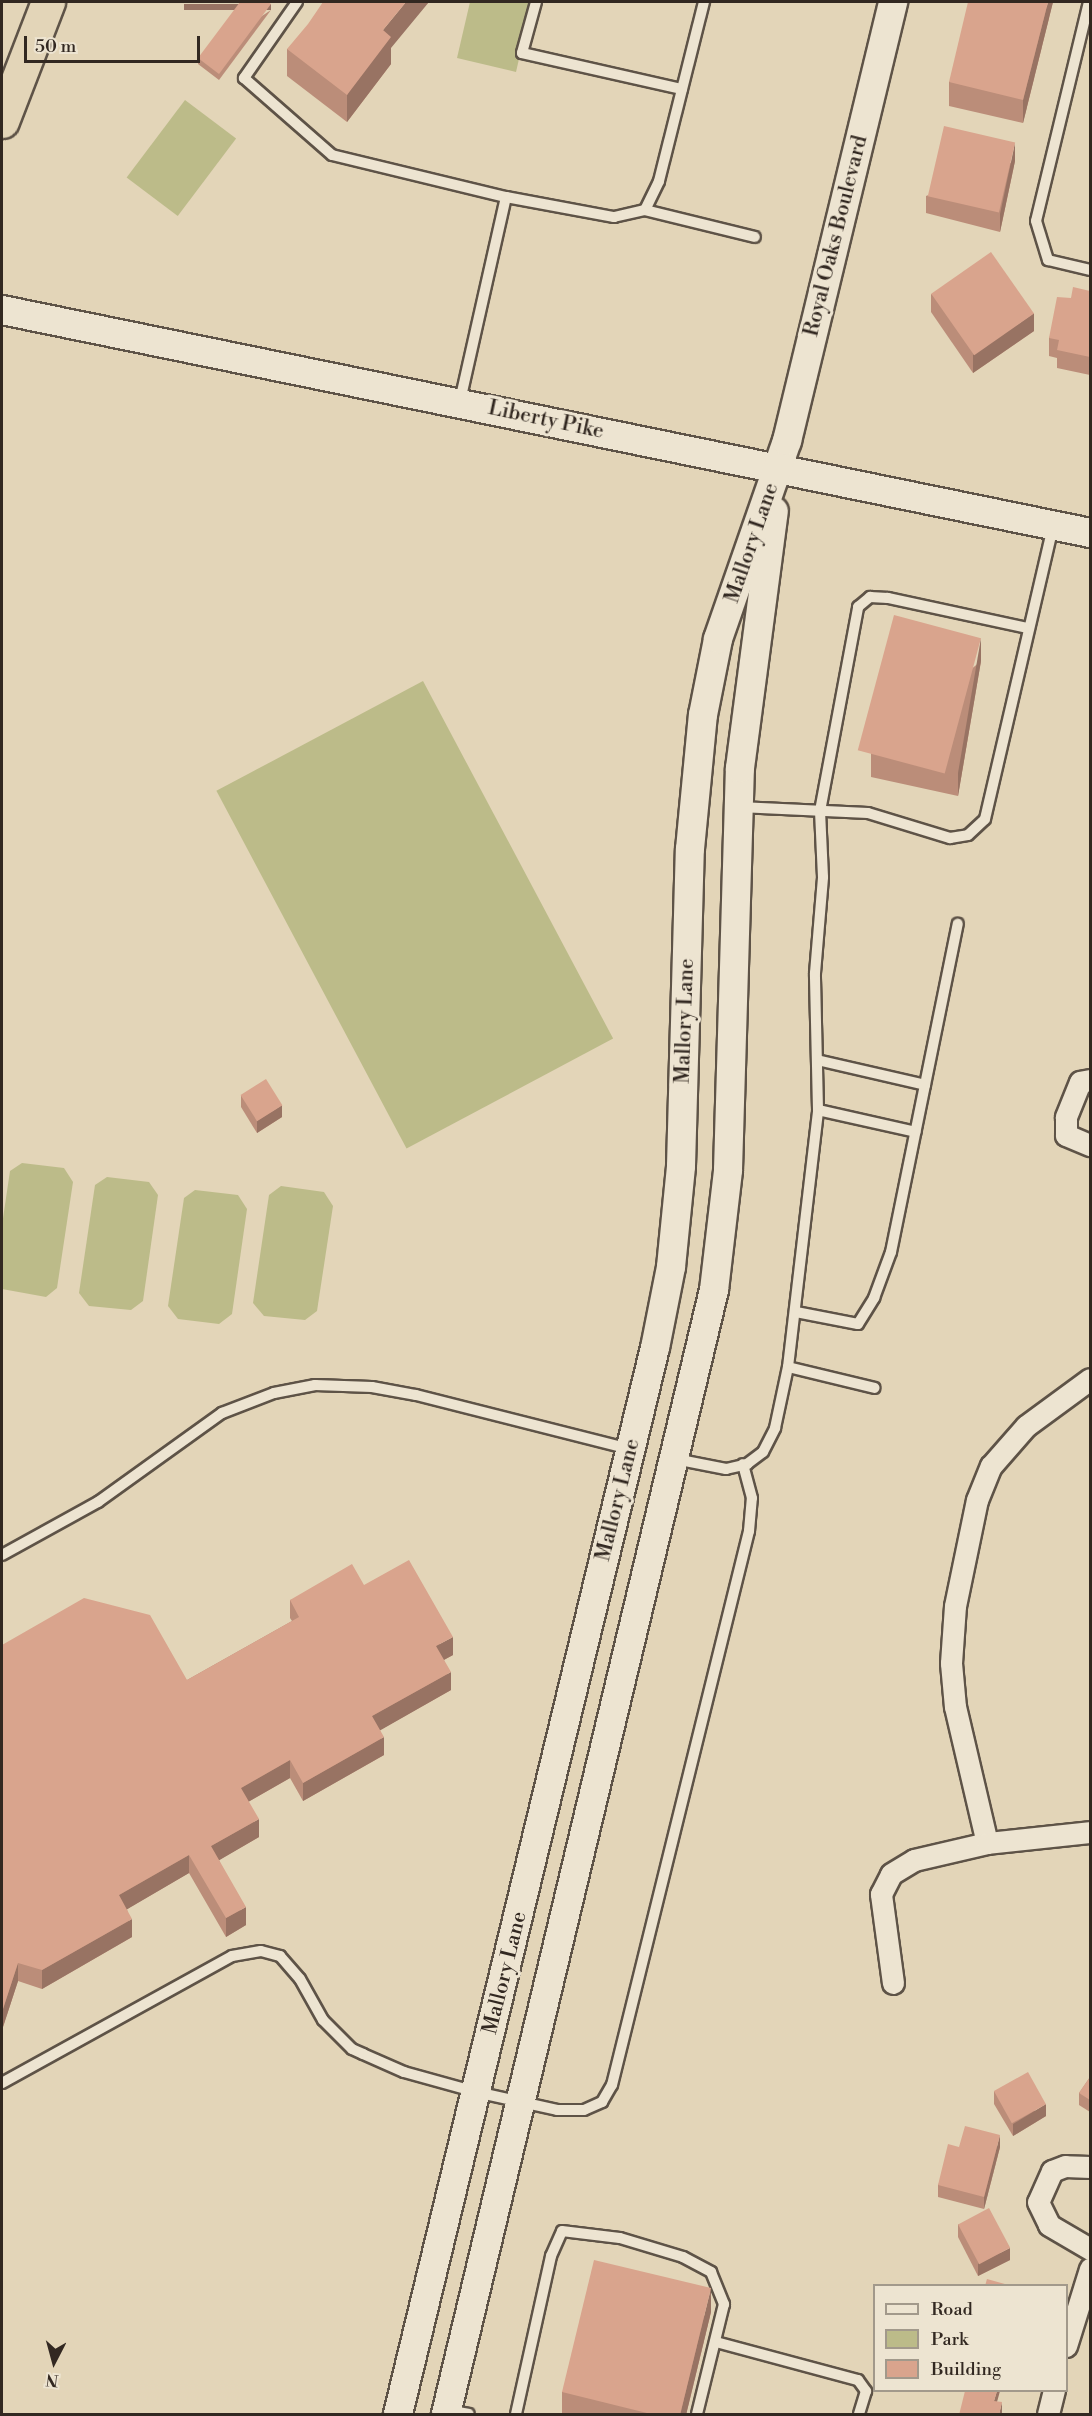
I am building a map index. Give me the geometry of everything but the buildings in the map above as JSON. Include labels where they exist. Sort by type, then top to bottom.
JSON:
[{"type":"highway","points":[[2,121],[48,2]]},
{"type":"main road","name":"Royal Oaks Boulevard","points":[[778,470],[893,2]]},
{"type":"main road","name":"Liberty Pike","points":[[2,310],[460,402],[778,470],[1090,533]]},
{"type":"main road","name":"Mallory Lane","points":[[454,2413],[521,2102],[701,1359],[723,1226],[728,1170],[738,807],[745,719],[778,470]]},
{"type":"main road","name":"Mallory Lane","points":[[398,2415],[655,1348],[677,1218],[690,849],[703,716],[718,639],[778,470]]},
{"type":"main road","points":[[630,1449],[675,1459]]},
{"type":"street","points":[[1090,1080],[1080,1083],[1066,1117],[1066,1135],[1090,1145]]},
{"type":"street","points":[[987,1844],[955,1707],[951,1663],[955,1606],[977,1500],[991,1466],[1026,1426],[1090,1379]]},
{"type":"street","points":[[893,1983],[881,1894],[891,1874],[915,1860],[987,1844],[1090,1832]]},
{"type":"street","points":[[1090,2167],[1065,2166],[1052,2171],[1038,2202],[1049,2225],[1090,2249]]},
{"type":"street","points":[[1068,2340],[1090,2269]]},
{"type":"street","points":[[1048,2415],[1054,2392]]},
{"type":"lane","points":[[297,2],[244,78],[332,154],[506,197],[614,217],[645,210],[755,237]]},
{"type":"lane","points":[[536,2],[522,53],[682,89]]},
{"type":"lane","points":[[645,210],[658,181],[704,2]]},
{"type":"lane","points":[[1089,2],[1036,221],[1048,260],[1090,270]]},
{"type":"lane","points":[[460,402],[506,197]]},
{"type":"lane","points":[[738,807],[868,813],[950,838],[968,835],[985,819],[1053,525]]},
{"type":"lane","points":[[675,1459],[726,1469],[743,1464],[763,1452],[775,1428],[788,1367],[796,1312],[818,1110],[815,973],[823,877],[820,811],[858,607],[870,597],[888,598],[1028,628]]},
{"type":"lane","points":[[796,1312],[858,1324],[874,1298],[891,1252],[958,924]]},
{"type":"lane","points":[[817,1060],[926,1085]]},
{"type":"lane","points":[[818,1110],[916,1132]]},
{"type":"lane","points":[[788,1367],[874,1388]]},
{"type":"lane","points":[[2,1555],[98,1502],[222,1413],[274,1393],[315,1385],[372,1387],[416,1395],[630,1449]]},
{"type":"lane","points":[[2,2082],[232,1956],[261,1951],[280,1956],[300,1979],[323,2020],[352,2049],[404,2072],[476,2092],[556,2110],[584,2110],[602,2102],[612,2085],[749,1531],[752,1498],[743,1464]]},
{"type":"lane","points":[[516,2415],[551,2256],[562,2231],[620,2238],[683,2257],[711,2272],[724,2304],[698,2415]]},
{"type":"lane","points":[[716,2342],[858,2380],[866,2391],[859,2415]]},
{"type":"green space","points":[[470,2],[532,2],[516,72],[457,58]]},
{"type":"green space","points":[[185,100],[236,139],[178,216],[127,177]]},
{"type":"green space","points":[[423,681],[613,1039],[407,1148],[216,791]]},
{"type":"green space","points":[[22,1163],[64,1168],[73,1182],[57,1288],[46,1297],[2,1289],[2,1225],[10,1171]]},
{"type":"green space","points":[[107,1177],[149,1182],[158,1195],[143,1301],[131,1310],[89,1306],[79,1293],[95,1185]]},
{"type":"green space","points":[[281,1186],[324,1192],[333,1206],[317,1311],[305,1320],[264,1316],[253,1303],[269,1195]]},
{"type":"green space","points":[[195,1190],[238,1195],[247,1209],[232,1314],[219,1324],[178,1319],[168,1306],[184,1198]]}]
